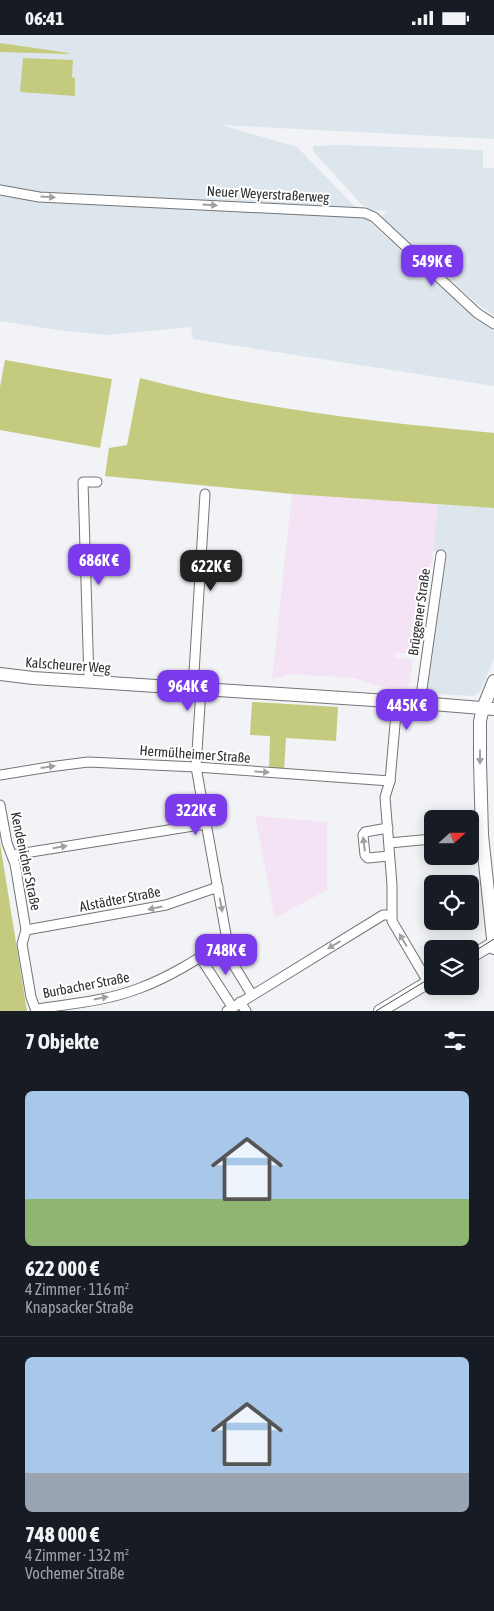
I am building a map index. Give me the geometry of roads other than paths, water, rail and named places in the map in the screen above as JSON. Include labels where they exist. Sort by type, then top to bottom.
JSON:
[{"type":"street","name":"Neuer Weyerstraßerweg","points":[[0,190],[40,197],[365,213],[374,217],[481,316],[494,324]]},
{"type":"street","points":[[89,681],[83,482],[97,482]]},
{"type":"street","points":[[205,494],[197,689],[196,767],[228,938],[221,944],[252,995]]},
{"type":"street","name":"Brüggener Straße","points":[[420,703],[441,555]]},
{"type":"street","name":"Kalscheurer Weg","points":[[0,674],[33,678],[488,709]]},
{"type":"street","points":[[477,810],[480,721],[488,709],[494,681]]},
{"type":"street","points":[[397,702],[390,781],[385,797],[392,885],[392,915],[394,925],[424,972]]},
{"type":"street","name":"Hermülheimer Straße","points":[[0,775],[88,762],[196,767],[390,781]]},
{"type":"street","name":"Kendenicher Straße","points":[[0,805],[6,843],[15,864],[26,930],[22,943],[31,997],[36,1010]]},
{"type":"street","points":[[12,855],[206,824]]},
{"type":"street","points":[[388,828],[365,832],[363,835],[368,858],[389,856]]},
{"type":"street","points":[[389,843],[424,840]]},
{"type":"street","points":[[479,853],[494,945],[479,952]]},
{"type":"street","name":"Alstädter Straße","points":[[26,930],[166,905],[218,887]]},
{"type":"street","points":[[233,1007],[383,915],[392,915]]},
{"type":"street","name":"Burbacher Straße","points":[[36,1010],[120,995],[140,989],[173,974],[221,944]]},
{"type":"street","points":[[200,957],[233,1007],[246,1011]]},
{"type":"street","points":[[380,1011],[424,985]]},
{"type":"tram line","points":[[479,948],[494,939]]},
{"type":"tram line","points":[[376,1011],[424,982]]}]
